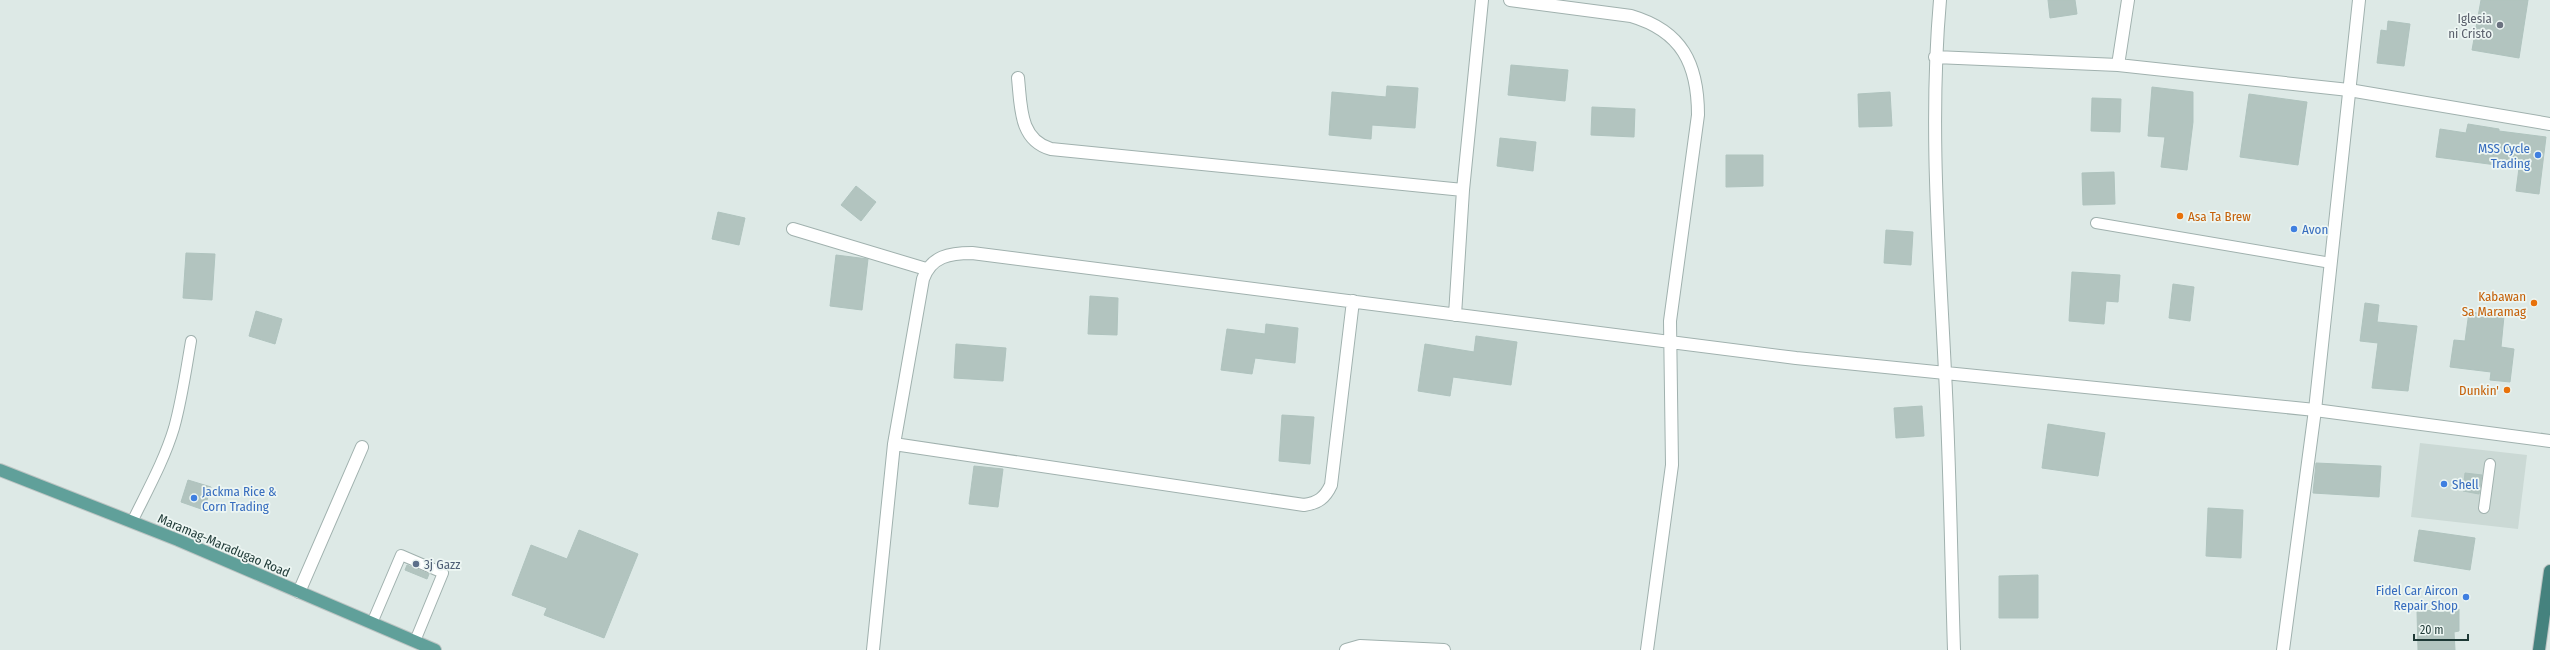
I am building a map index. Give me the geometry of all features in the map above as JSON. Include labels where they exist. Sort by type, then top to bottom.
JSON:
[{"type":"highway","points":[[2540,650],[2550,571]]},
{"type":"main road","name":"Maramag-Maradugao Road","points":[[0,470],[132,522],[435,650]]},
{"type":"street","points":[[1455,315],[1463,190],[1482,0]]},
{"type":"street","points":[[1510,0],[1630,16],[1648,21],[1672,37],[1688,57],[1698,95],[1698,115],[1673,294],[1669,342],[1673,427],[1672,465],[1647,650]]},
{"type":"street","points":[[1940,0],[1935,57],[1937,234],[1945,374],[1954,650]]},
{"type":"street","points":[[2118,65],[2128,0]]},
{"type":"street","points":[[2283,650],[2314,410],[2359,0]]},
{"type":"street","points":[[1935,57],[2118,65],[2349,90],[2550,124]]},
{"type":"street","points":[[1018,78],[1022,114],[1026,126],[1039,146],[1051,149],[1463,190]]},
{"type":"street","points":[[793,229],[926,269]]},
{"type":"street","points":[[873,650],[894,444],[926,269],[933,262],[943,256],[956,253],[972,253],[1669,342],[1945,374],[2314,410],[2550,441]]},
{"type":"street","points":[[894,444],[1304,505],[1313,504],[1327,494],[1331,485],[1353,301]]},
{"type":"street","points":[[299,592],[362,447]]},
{"type":"street","points":[[1346,650],[1360,646],[1444,650]]},
{"type":"lane","points":[[2096,223],[2331,263]]},
{"type":"lane","points":[[132,522],[161,463],[174,428],[182,397],[191,341]]},
{"type":"lane","points":[[2484,508],[2490,464]]},
{"type":"lane","points":[[372,623],[401,555],[444,573],[415,642]]},
{"type":"shaded area","points":[[2420,443],[2527,455],[2518,529],[2411,517]]},
{"type":"building","points":[[2048,0],[2075,0],[2077,14],[2050,18]]},
{"type":"building","name":"Iglesia ni Cristo","points":[[2481,0],[2528,0],[2519,58],[2472,50]]},
{"type":"building","points":[[2388,21],[2410,24],[2404,66],[2377,63],[2381,30],[2387,31]]},
{"type":"building","points":[[1511,65],[1568,70],[1565,101],[1508,95]]},
{"type":"building","points":[[1387,86],[1418,88],[1415,128],[1372,125],[1371,139],[1329,135],[1332,92],[1386,97]]},
{"type":"building","points":[[2152,87],[2193,92],[2193,122],[2187,170],[2161,167],[2165,137],[2148,136]]},
{"type":"building","points":[[1890,92],[1892,126],[1859,127],[1858,94]]},
{"type":"building","points":[[2249,94],[2307,102],[2298,165],[2240,157]]},
{"type":"building","points":[[2092,98],[2121,99],[2120,132],[2091,131]]},
{"type":"building","points":[[1592,107],[1635,109],[1634,137],[1591,135]]},
{"type":"building","points":[[2468,124],[2499,129],[2499,131],[2546,137],[2539,194],[2516,191],[2519,168],[2436,157],[2440,129],[2466,133]]},
{"type":"building","points":[[1500,138],[1536,142],[1533,171],[1497,166]]},
{"type":"building","points":[[1726,155],[1763,155],[1763,186],[1726,187]]},
{"type":"building","points":[[2114,172],[2115,204],[2083,205],[2082,173]]},
{"type":"building","points":[[856,186],[876,202],[861,221],[841,205]]},
{"type":"building","points":[[718,212],[745,218],[739,245],[712,239]]},
{"type":"building","points":[[1886,230],[1913,232],[1911,265],[1884,263]]},
{"type":"building","points":[[186,253],[215,254],[212,300],[183,298]]},
{"type":"building","points":[[836,255],[868,259],[862,310],[830,306]]},
{"type":"building","points":[[2072,272],[2120,275],[2118,302],[2106,301],[2104,324],[2069,321]]},
{"type":"building","points":[[2173,284],[2194,287],[2190,321],[2169,318]]},
{"type":"building","points":[[1090,296],[1118,298],[1117,335],[1088,334]]},
{"type":"building","points":[[2365,303],[2379,305],[2377,322],[2417,326],[2408,391],[2372,388],[2378,343],[2360,341]]},
{"type":"building","points":[[256,311],[282,319],[275,344],[249,336]]},
{"type":"building","points":[[2469,312],[2504,316],[2501,347],[2514,349],[2510,382],[2490,380],[2491,372],[2450,367],[2454,340],[2465,341]]},
{"type":"building","points":[[1266,324],[1298,328],[1295,363],[1255,358],[1252,374],[1221,370],[1227,329],[1265,334]]},
{"type":"building","points":[[1476,336],[1517,342],[1511,385],[1453,377],[1450,396],[1418,391],[1425,344],[1474,352]]},
{"type":"building","points":[[956,344],[1006,348],[1003,381],[954,378]]},
{"type":"building","points":[[1922,406],[1924,436],[1896,438],[1894,408]]},
{"type":"building","points":[[1282,415],[1314,417],[1310,464],[1279,461]]},
{"type":"building","points":[[2048,424],[2105,433],[2098,476],[2042,468]]},
{"type":"building","points":[[2316,463],[2381,466],[2379,497],[2313,493]]},
{"type":"building","points":[[974,466],[1003,469],[998,507],[969,504]]},
{"type":"building","name":"Shell","points":[[2465,473],[2482,475],[2479,494],[2463,491]]},
{"type":"building","points":[[188,480],[211,487],[204,510],[181,502]]},
{"type":"building","points":[[2208,508],[2243,510],[2241,558],[2206,556]]},
{"type":"building","points":[[579,530],[638,554],[604,638],[544,615],[547,608],[512,595],[531,545],[567,559]]},
{"type":"building","points":[[2419,530],[2475,538],[2470,570],[2414,561]]},
{"type":"building","points":[[407,565],[429,574],[427,579],[405,570]]},
{"type":"building","points":[[2038,575],[2038,618],[1999,618],[1999,576]]},
{"type":"building","points":[[2459,609],[2459,631],[2454,632],[2455,650],[2418,650],[2417,611]]},
{"type":"place","name":"Iglesia ni Cristo","points":[[2500,25]]},
{"type":"place","name":"MSS Cycle Trading","points":[[2538,155]]},
{"type":"place","name":"Asa Ta Brew","points":[[2180,216]]},
{"type":"place","name":"Avon","points":[[2294,229]]},
{"type":"place","name":"Kabawan Sa Maramag","points":[[2534,303]]},
{"type":"place","name":"Dunkin'","points":[[2507,390]]},
{"type":"place","name":"Shell","points":[[2444,484]]},
{"type":"place","name":"Jackma Rice & Corn Trading","points":[[194,498]]},
{"type":"place","name":"3j Gazz","points":[[416,564]]},
{"type":"place","name":"Fidel Car Aircon Repair Shop","points":[[2466,597]]}]
